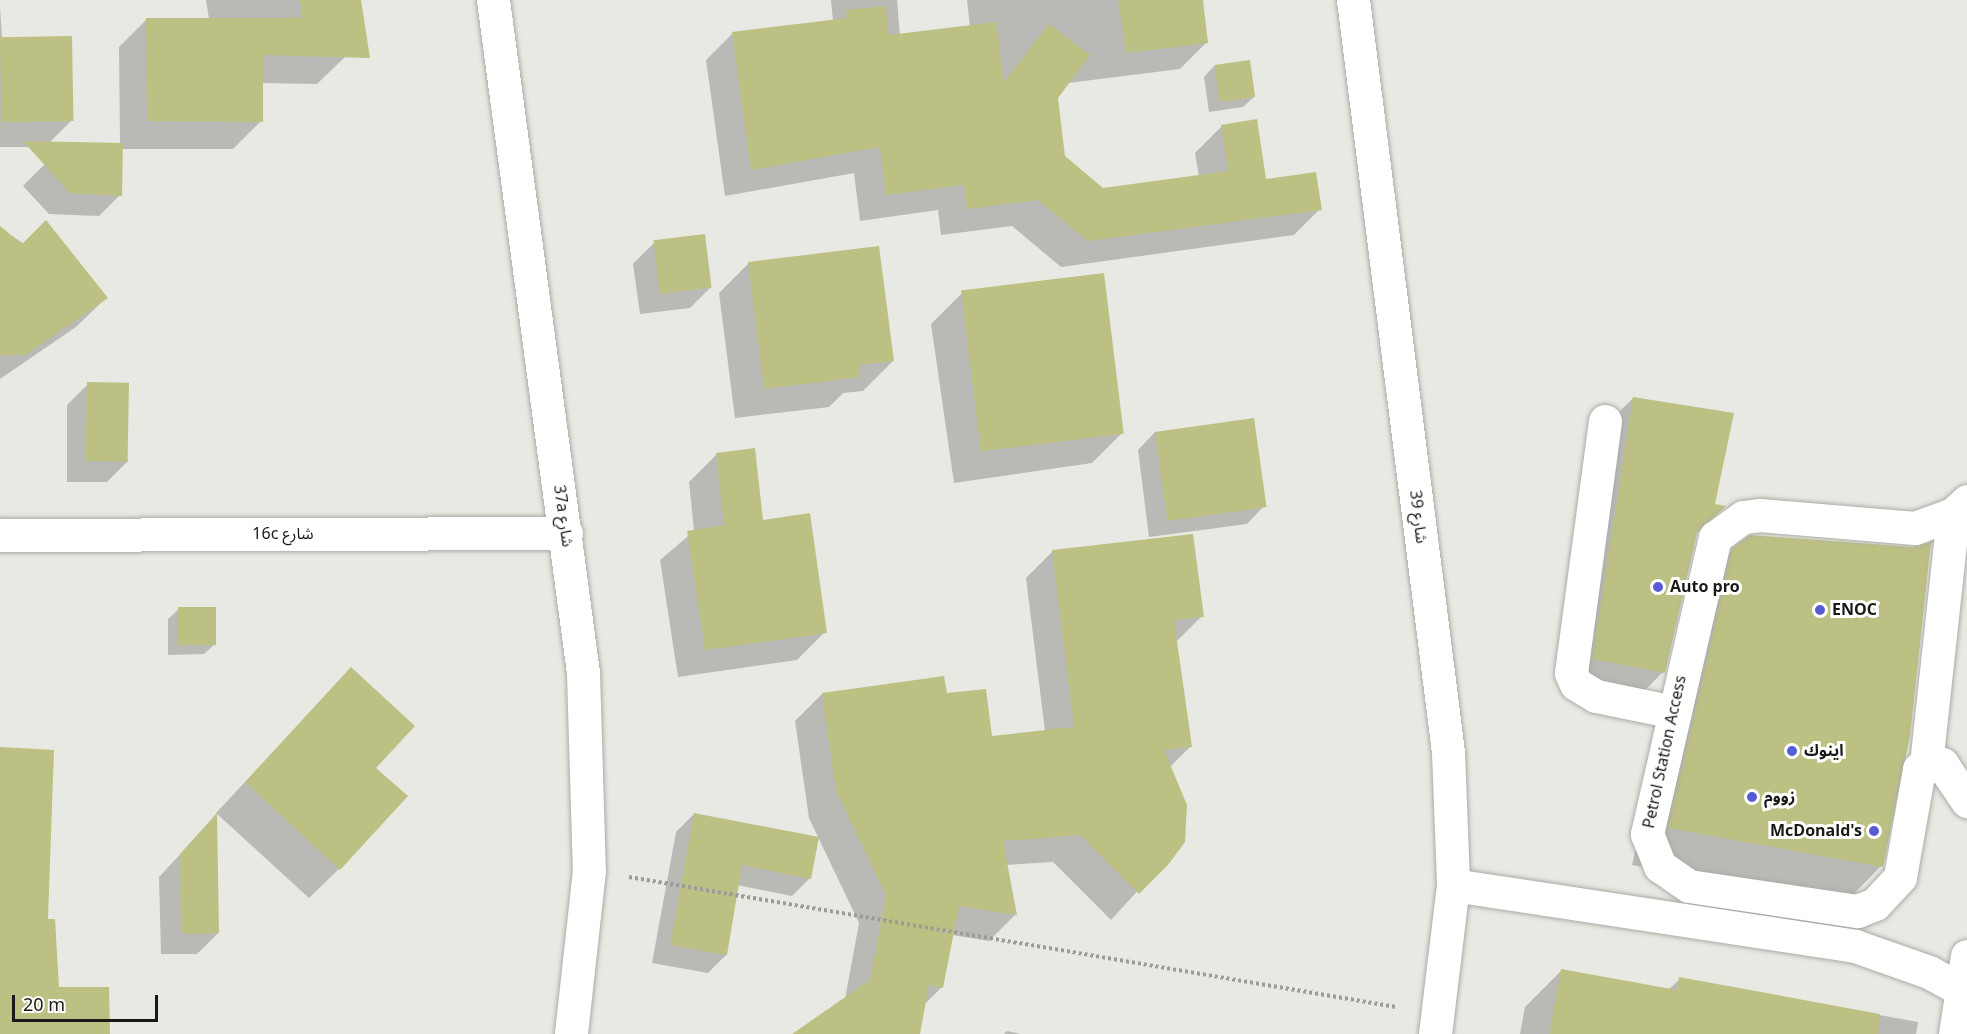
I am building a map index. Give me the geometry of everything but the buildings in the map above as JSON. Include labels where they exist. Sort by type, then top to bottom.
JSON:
[{"type":"street","name":"37a شارع","points":[[493,0],[583,673],[589,870],[571,1034]]},
{"type":"street","name":"شارع 39","points":[[1353,0],[1448,752],[1453,885],[1437,1024]]},
{"type":"street","points":[[1605,421],[1571,673],[1576,684],[1596,696],[1674,712]]},
{"type":"street","name":"Petrol Station Access","points":[[1960,507],[1926,764],[1916,778],[1900,877],[1875,904],[1857,910],[1689,886],[1660,866],[1647,834],[1708,552],[1728,524],[1760,515],[1895,530],[1960,507]]},
{"type":"street","name":"16c شارع","points":[[0,535],[566,533]]},
{"type":"street","points":[[1926,764],[1942,764],[1967,801]]},
{"type":"street","points":[[1453,885],[1855,946],[1929,972],[1961,990]]},
{"type":"street","points":[[1955,1034],[1967,956]]},
{"type":"path","points":[[589,870],[1437,1024]]},
{"type":"place","name":"Auto pro","points":[[1658,587]]},
{"type":"place","name":"ENOC","points":[[1820,610]]},
{"type":"place","name":"اينوك","points":[[1792,751]]},
{"type":"place","name":"زووم","points":[[1752,797]]},
{"type":"place","name":"McDonald's","points":[[1874,831]]}]
